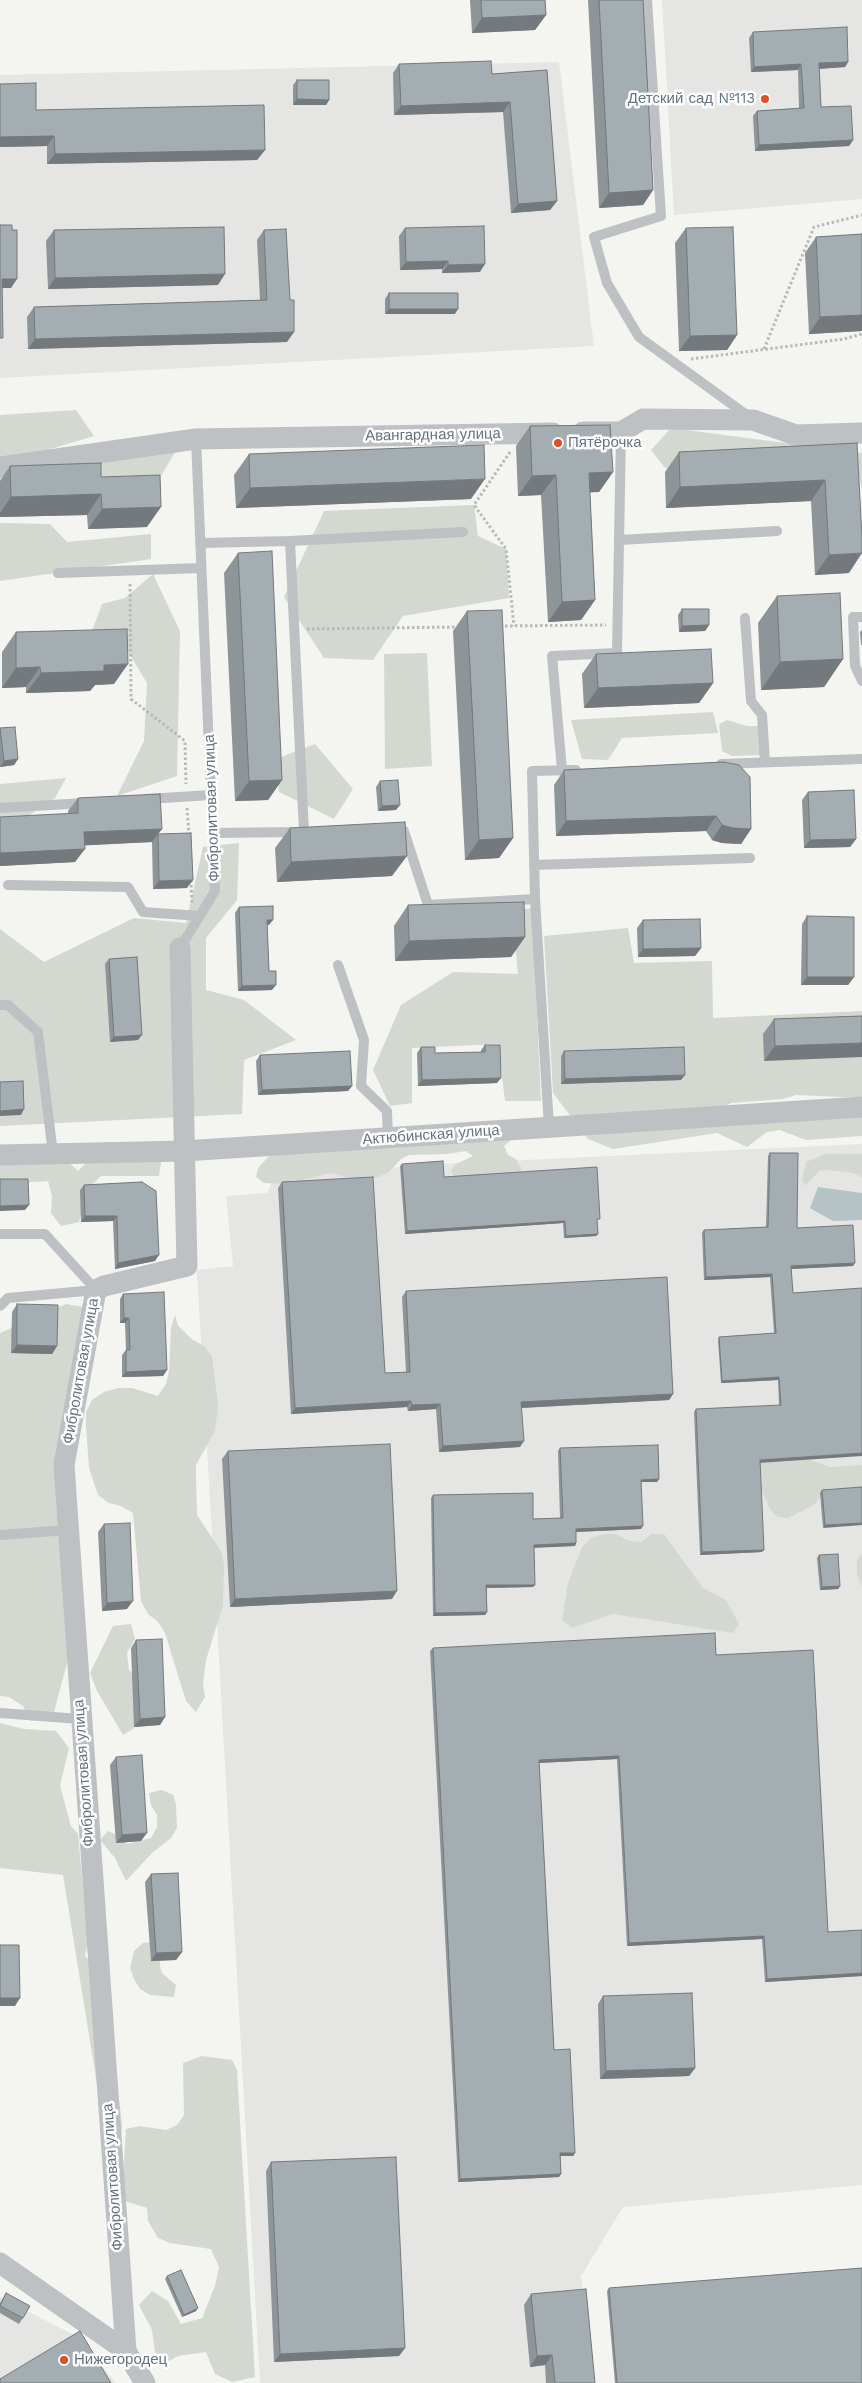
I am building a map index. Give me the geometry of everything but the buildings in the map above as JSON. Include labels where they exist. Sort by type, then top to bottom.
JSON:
[{"type":"street","name":"Авангардная улица","points":[[0,467],[196,438],[621,432],[643,419],[753,420],[796,435],[862,433]]},
{"type":"street","name":"Фибролитовая улица","points":[[126,2351],[80,1719],[64,1465],[96,1290],[104,1286],[187,1266],[180,948]]},
{"type":"street","name":"Актюбинская улица","points":[[0,1155],[184,1151],[862,1107]]},
{"type":"street","points":[[4,2272],[126,2351],[145,2383]]},
{"type":"lane","points":[[646,0],[660,216],[594,237],[607,283],[639,337],[753,420]]},
{"type":"lane","points":[[562,770],[552,656],[617,653],[621,432]]},
{"type":"lane","name":"Фибролитовая улица","points":[[180,948],[196,915],[215,891],[196,438]]},
{"type":"lane","points":[[619,540],[777,531]]},
{"type":"lane","points":[[200,543],[290,541],[463,532]]},
{"type":"lane","points":[[213,833],[308,832],[290,541]]},
{"type":"lane","points":[[58,573],[201,568]]},
{"type":"lane","points":[[862,616],[852,617],[855,666],[862,681]]},
{"type":"lane","points":[[745,618],[751,701],[762,715],[765,762]]},
{"type":"lane","points":[[707,765],[862,759]]},
{"type":"lane","points":[[549,1127],[535,899],[532,771],[591,769]]},
{"type":"lane","points":[[134,800],[211,795]]},
{"type":"lane","points":[[0,808],[96,802]]},
{"type":"lane","points":[[386,832],[404,831],[428,905],[535,899]]},
{"type":"lane","points":[[534,865],[750,858]]},
{"type":"lane","points":[[8,885],[128,887],[143,912],[196,915]]},
{"type":"lane","points":[[338,965],[364,1040],[360,1086],[387,1111],[388,1138]]},
{"type":"lane","points":[[0,1006],[8,1005],[38,1032],[53,1154]]},
{"type":"lane","points":[[0,1234],[45,1234],[96,1290]]},
{"type":"lane","points":[[0,1306],[8,1298],[96,1290]]},
{"type":"lane","points":[[0,1535],[68,1530]]},
{"type":"lane","points":[[0,1713],[80,1719]]},
{"type":"path","points":[[764,350],[814,227],[862,215]]},
{"type":"path","points":[[671,361],[844,339],[862,334]]},
{"type":"path","points":[[514,626],[506,549],[474,505],[523,433]]},
{"type":"path","points":[[130,570],[131,699],[185,741],[189,846]]},
{"type":"path","points":[[494,626],[617,625]]},
{"type":"path","points":[[294,629],[464,627]]},
{"type":"path","points":[[190,876],[196,915]]},
{"type":"shaded area","name":"Детский сад №113","points":[[662,0],[862,0],[862,199],[674,215]]},
{"type":"shaded area","points":[[559,62],[594,346],[0,378],[0,75]]},
{"type":"shaded area","points":[[76,410],[94,436],[27,456],[177,449],[156,484],[0,485],[0,415]]},
{"type":"shaded area","points":[[671,428],[862,453],[862,489],[855,458],[665,468],[651,450]]},
{"type":"shaded area","points":[[474,505],[478,536],[506,549],[509,598],[403,616],[373,660],[324,658],[284,597],[324,511]]},
{"type":"shaded area","points":[[0,523],[50,524],[67,542],[151,534],[151,559],[0,581]]},
{"type":"shaded area","points":[[153,574],[180,631],[177,776],[117,796],[144,741],[147,683],[124,645],[92,631],[102,604],[125,598]]},
{"type":"shaded area","points":[[427,653],[432,766],[385,769],[384,654]]},
{"type":"shaded area","points":[[713,712],[718,733],[622,738],[608,760],[582,759],[571,720]]},
{"type":"shaded area","points":[[727,720],[747,726],[761,726],[762,755],[732,756],[722,751],[719,724]]},
{"type":"shaded area","points":[[315,744],[353,789],[334,819],[279,792],[276,759]]},
{"type":"shaded area","points":[[66,778],[55,798],[25,818],[0,822],[0,784]]},
{"type":"shaded area","points":[[239,843],[237,900],[206,938],[206,990],[244,1000],[296,1040],[244,1060],[242,1114],[0,1126],[0,929],[44,962],[134,918],[186,923],[203,847]]},
{"type":"shaded area","points":[[532,908],[541,1101],[505,1101],[498,1044],[412,1048],[412,1103],[390,1106],[373,1070],[401,1005],[453,972],[518,974],[512,911]]},
{"type":"shaded area","points":[[628,928],[634,963],[712,961],[713,1018],[862,1011],[862,1098],[796,1095],[783,1099],[731,1103],[721,1109],[862,1113],[862,1136],[806,1140],[780,1130],[767,1132],[747,1147],[717,1133],[613,1149],[588,1139],[553,1093],[544,936]]},
{"type":"shaded area","points":[[511,1140],[504,1146],[508,1155],[516,1159],[521,1168],[520,1177],[456,1179],[451,1171],[456,1164],[473,1156],[466,1151],[447,1154],[409,1155],[401,1159],[388,1173],[370,1180],[351,1179],[331,1173],[302,1180],[292,1180],[284,1184],[264,1183],[256,1177],[258,1168],[270,1155]]},
{"type":"shaded area","points":[[862,1144],[862,2185],[623,2207],[581,2276],[592,2383],[260,2383],[197,1270],[233,1266],[226,1196],[267,1193],[275,1176],[441,1164]]},
{"type":"shaded area","points":[[825,1154],[862,1154],[862,1177],[853,1173],[819,1171],[805,1186],[802,1180],[806,1162]]},
{"type":"shaded area","points":[[162,1156],[159,1176],[101,1176],[89,1188],[79,1222],[61,1226],[51,1213],[52,1196],[48,1181],[0,1184],[0,1165],[66,1160],[78,1171],[90,1159]]},
{"type":"shaded area","points":[[818,1187],[862,1193],[862,1220],[833,1221],[810,1208]]},
{"type":"shaded area","points":[[66,1304],[95,1309],[67,1446],[67,1663],[53,1716],[31,1721],[23,1706],[9,1697],[0,1696],[0,1333]]},
{"type":"shaded area","points":[[175,1315],[178,1326],[193,1340],[204,1346],[212,1356],[218,1406],[215,1431],[196,1465],[196,1478],[197,1515],[221,1551],[224,1564],[223,1605],[206,1660],[203,1685],[205,1697],[196,1712],[186,1701],[165,1633],[158,1622],[148,1614],[141,1601],[133,1513],[121,1506],[109,1503],[98,1495],[89,1468],[86,1426],[86,1412],[92,1400],[104,1392],[118,1388],[132,1388],[158,1396],[166,1384],[169,1371],[171,1328]]},
{"type":"shaded area","points":[[777,1416],[803,1457],[830,1467],[862,1465],[862,1488],[826,1490],[814,1505],[788,1518],[778,1517],[771,1511],[755,1477]]},
{"type":"shaded area","points":[[603,1534],[616,1534],[629,1541],[642,1542],[651,1534],[664,1534],[703,1588],[726,1600],[739,1624],[733,1633],[613,1614],[572,1628],[562,1620],[568,1583],[582,1547],[591,1538]]},
{"type":"shaded area","points":[[862,1553],[862,1586],[857,1574],[857,1560]]},
{"type":"shaded area","points":[[131,1624],[135,1639],[127,1653],[129,1670],[141,1681],[142,1716],[133,1729],[123,1735],[97,1691],[90,1673],[113,1626]]},
{"type":"shaded area","points":[[0,1723],[24,1729],[56,1731],[69,1748],[60,1786],[71,1826],[78,1834],[88,1942],[85,1956],[105,1977],[122,2125],[116,2201],[63,1875],[0,1868]]},
{"type":"shaded area","points":[[162,1790],[173,1795],[176,1804],[177,1828],[171,1838],[152,1853],[126,1881],[115,1858],[100,1840],[108,1831],[119,1836],[127,1844],[151,1838],[157,1827],[157,1815],[151,1805],[149,1793]]},
{"type":"shaded area","points":[[155,1942],[160,1946],[162,1973],[176,1985],[174,1997],[150,1995],[140,1989],[130,1968],[134,1951],[143,1943]]},
{"type":"shaded area","points":[[202,2056],[232,2060],[237,2070],[255,2377],[232,2382],[215,2374],[206,2352],[178,2356],[167,2362],[155,2352],[152,2330],[139,2305],[152,2291],[168,2301],[181,2324],[202,2318],[215,2286],[219,2267],[211,2249],[170,2243],[158,2238],[148,2221],[147,2208],[122,2200],[126,2129],[140,2126],[166,2130],[177,2125],[184,2115],[183,2063]]},
{"type":"shaded area","points":[[0,2297],[76,2336],[116,2383],[0,2383]]},
{"type":"place","name":"Детский сад №113","points":[[765,99]]},
{"type":"place","name":"Пятёрочка","points":[[558,443]]},
{"type":"place","name":"Нижегородец","points":[[64,2360]]}]
